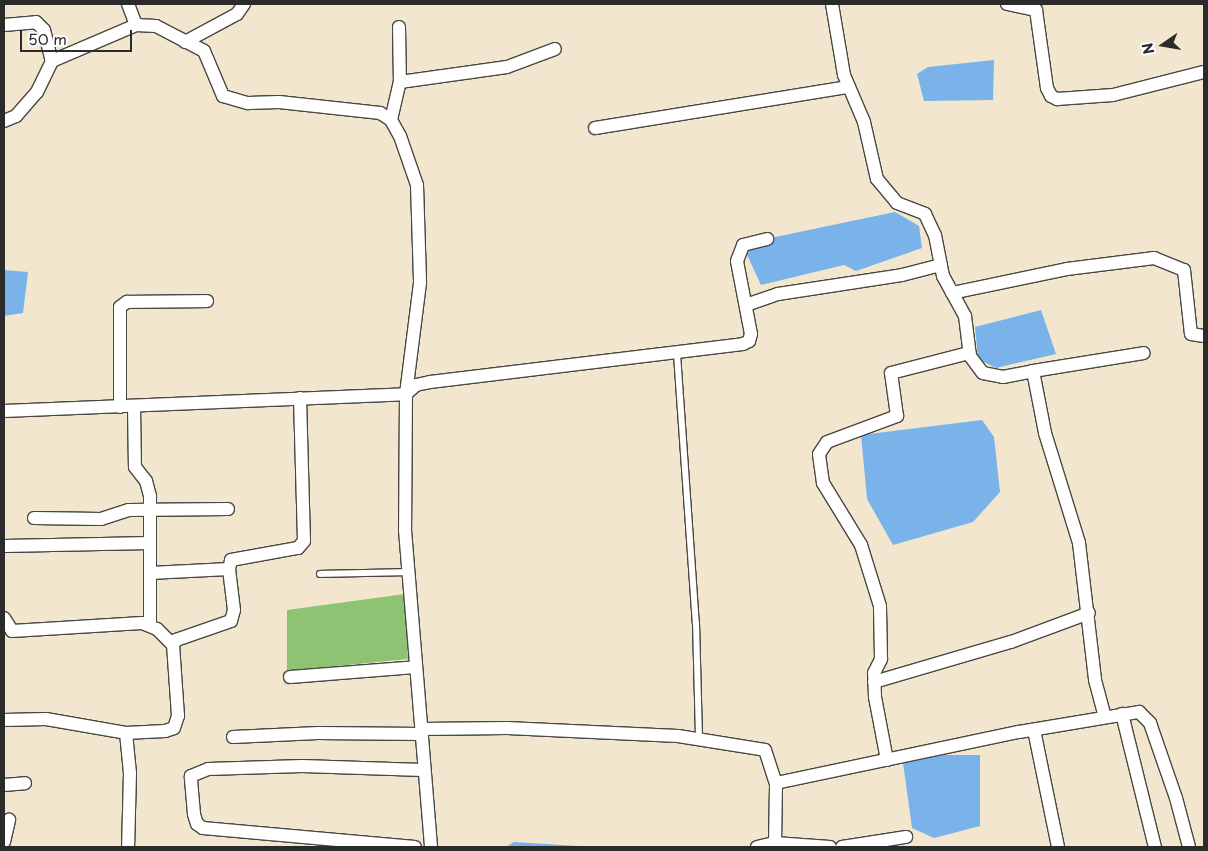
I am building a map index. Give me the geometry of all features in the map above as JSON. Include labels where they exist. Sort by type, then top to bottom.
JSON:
[{"type":"street","points":[[128,4],[136,25]]},
{"type":"street","points":[[186,42],[237,14],[244,4]]},
{"type":"street","points":[[832,4],[842,66],[864,122],[877,179],[897,203],[925,214],[935,235],[941,265],[952,292],[965,316],[969,353],[983,373],[1003,377],[1144,353]]},
{"type":"street","points":[[1006,4],[1036,10],[1047,88],[1051,96],[1057,99],[1113,95],[1204,72]]},
{"type":"street","points":[[4,25],[36,22],[44,30],[52,61]]},
{"type":"street","points":[[4,120],[16,116],[36,92],[52,61],[136,25],[156,26],[204,51],[224,96],[248,103],[279,102],[380,113],[390,120],[400,136],[417,185],[420,283],[406,394],[405,530],[422,732],[423,770],[431,847]]},
{"type":"street","points":[[390,120],[400,82],[399,27]]},
{"type":"street","points":[[400,82],[507,67],[555,49]]},
{"type":"street","points":[[595,128],[849,87]]},
{"type":"street","points":[[4,411],[406,394],[416,384],[677,354],[749,341],[746,305],[737,260],[742,245],[766,239]]},
{"type":"street","points":[[952,292],[1067,269],[1154,258],[1184,270],[1191,334],[1204,336]]},
{"type":"street","points":[[746,305],[778,294],[902,275],[941,265]]},
{"type":"street","points":[[120,407],[120,307],[127,302],[207,301]]},
{"type":"street","points":[[887,760],[878,722],[874,682],[881,659],[880,606],[861,545],[823,483],[819,454],[827,442],[897,416],[891,373],[969,353]]},
{"type":"street","points":[[1032,371],[1045,433],[1079,543],[1096,680],[1106,717]]},
{"type":"street","points":[[4,720],[46,719],[126,733],[165,732],[176,724],[173,645],[176,640],[231,621],[234,610],[229,569],[231,560],[237,557],[302,545],[306,535],[300,398]]},
{"type":"street","points":[[134,406],[134,467],[148,488],[150,510],[150,625]]},
{"type":"street","points":[[34,518],[100,519],[129,510],[228,509]]},
{"type":"street","points":[[4,546],[150,543]]},
{"type":"street","points":[[150,573],[229,569]]},
{"type":"street","points":[[874,682],[1011,642],[1089,613]]},
{"type":"street","points":[[4,618],[12,631],[122,623],[150,625],[173,645]]},
{"type":"street","points":[[290,677],[416,667]]},
{"type":"street","points":[[776,784],[1034,730],[1139,712],[1150,723],[1176,798],[1189,847]]},
{"type":"street","points":[[1122,714],[1155,847]]},
{"type":"street","points":[[1034,730],[1058,847]]},
{"type":"street","points":[[233,737],[318,733],[593,731],[699,739],[766,750],[776,784],[775,843]]},
{"type":"street","points":[[126,733],[130,773],[128,847]]},
{"type":"street","points":[[414,847],[203,828],[197,824],[194,814],[191,776],[208,769],[302,766],[423,770]]},
{"type":"street","points":[[4,785],[26,783]]},
{"type":"street","points":[[4,842],[9,820]]},
{"type":"street","points":[[842,847],[906,837]]},
{"type":"street","points":[[758,847],[775,843],[830,847]]},
{"type":"lane","points":[[677,354],[696,623],[699,739]]},
{"type":"lane","points":[[320,574],[408,572]]},
{"type":"green space","points":[[405,594],[408,659],[287,671],[287,610]]},
{"type":"water","points":[[994,60],[993,100],[924,101],[917,74],[928,67]]},
{"type":"water","points":[[895,212],[919,226],[922,248],[856,271],[844,265],[761,285],[742,244]]},
{"type":"water","points":[[4,270],[28,272],[23,313],[4,316]]},
{"type":"water","points":[[1041,310],[1056,354],[996,368],[978,359],[975,327]]},
{"type":"water","points":[[982,420],[994,437],[1000,492],[973,522],[893,545],[867,499],[861,435]]},
{"type":"water","points":[[902,755],[980,755],[980,826],[934,838],[912,828]]},
{"type":"water","points":[[514,842],[578,846],[581,847],[506,847]]}]
